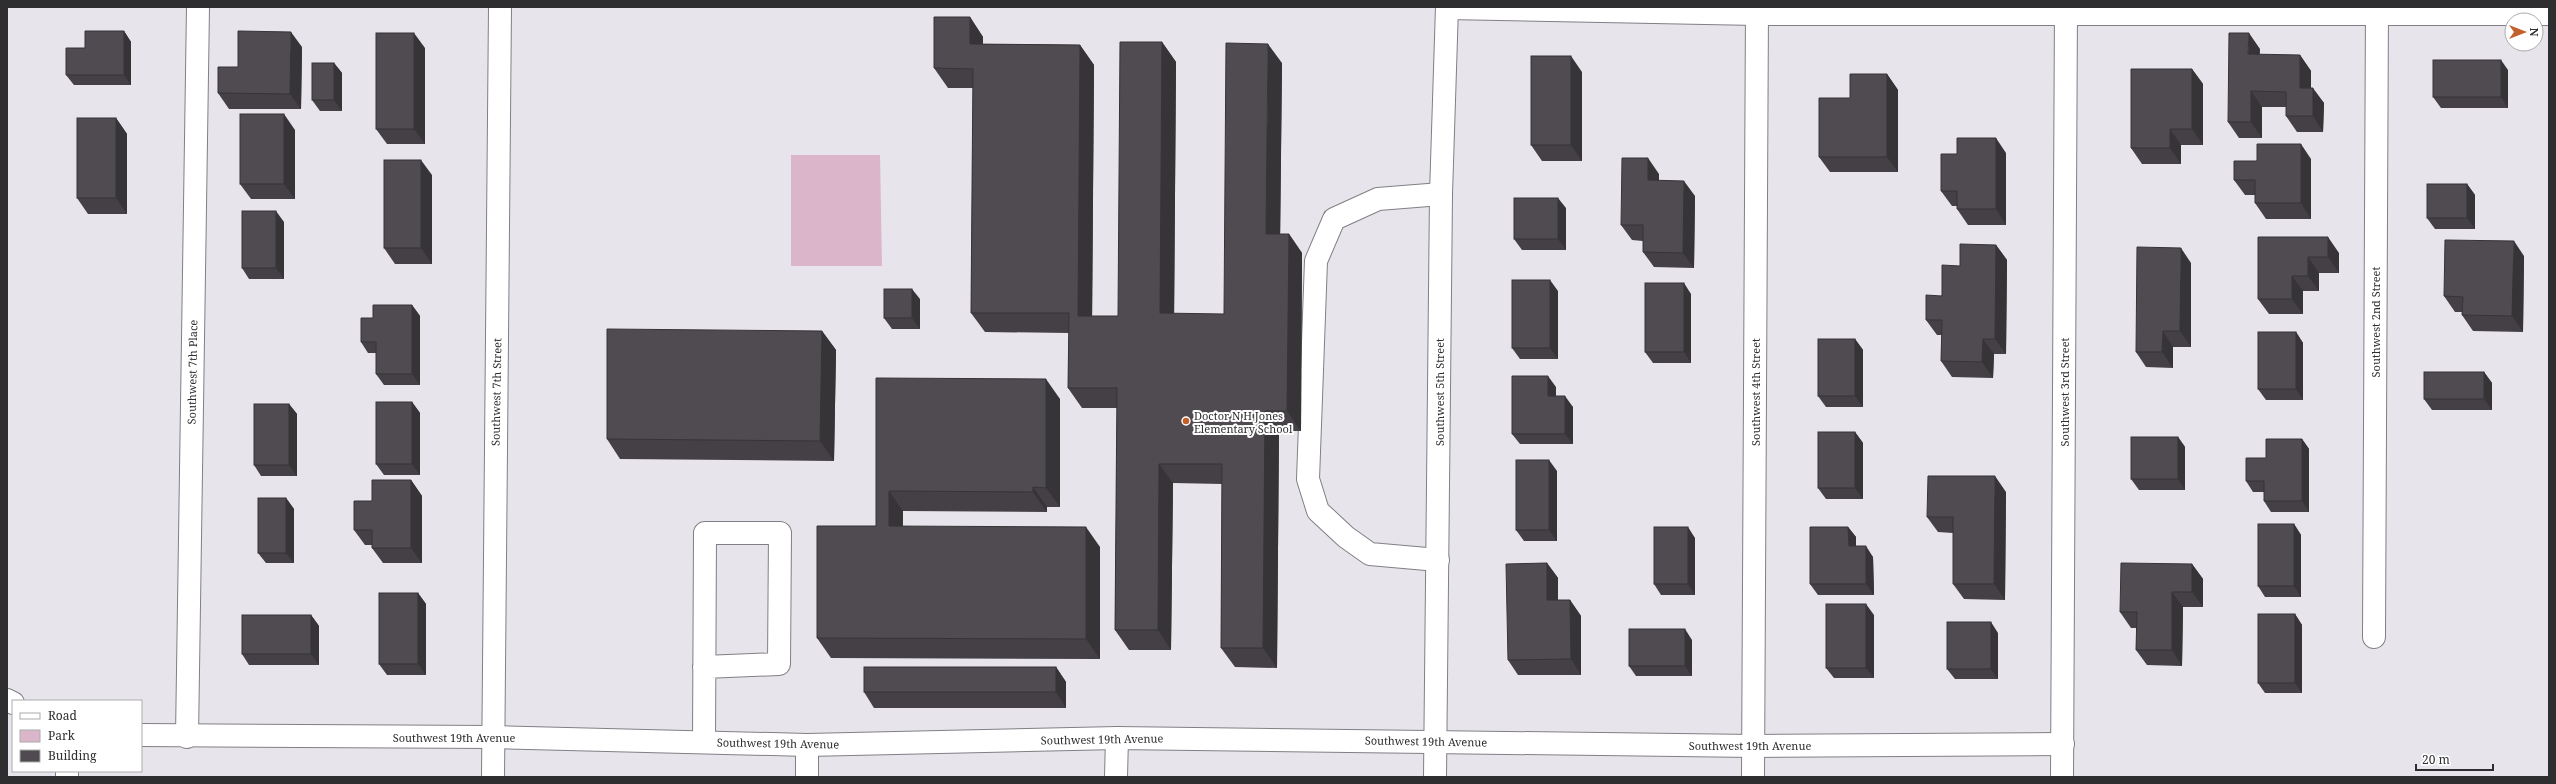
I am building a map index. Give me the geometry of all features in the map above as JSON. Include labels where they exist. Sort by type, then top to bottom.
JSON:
[{"type":"street","name":"Southwest 7th Place","points":[[187,737],[198,7]]},
{"type":"street","name":"Southwest 7th Street","points":[[493,777],[500,7]]},
{"type":"street","points":[[1447,8],[1757,11],[2377,11],[2549,14]]},
{"type":"street","name":"Southwest 5th Street","points":[[1435,777],[1441,194],[1447,8]]},
{"type":"street","name":"Southwest 4th Street","points":[[1753,777],[1757,11]]},
{"type":"street","name":"Southwest 3rd Street","points":[[2062,777],[2066,11]]},
{"type":"street","name":"Southwest 2nd Street","points":[[2374,637],[2377,11]]},
{"type":"street","points":[[1438,560],[1370,554],[1346,537],[1318,511],[1308,479],[1316,261],[1334,219],[1378,199],[1441,194]]},
{"type":"street","points":[[704,667],[779,664],[780,533],[705,533],[704,667],[704,742]]},
{"type":"street","name":"Southwest 19th Avenue","points":[[142,735],[187,737],[493,737],[807,744],[1117,738],[1754,746],[2063,744]]},
{"type":"street","points":[[1116,777],[1117,738]]},
{"type":"street","points":[[807,744],[807,777]]},
{"type":"green space","points":[[791,155],[880,155],[882,266],[791,266]]},
{"type":"building","points":[[934,17],[970,17],[970,44],[1080,45],[1078,316],[1118,316],[1120,42],[1162,42],[1160,313],[1224,314],[1226,43],[1268,44],[1266,234],[1289,234],[1287,411],[1265,411],[1263,648],[1221,648],[1222,464],[1159,464],[1158,630],[1115,630],[1117,388],[1068,388],[1069,313],[971,313],[973,69],[934,68]]},
{"type":"building","points":[[85,31],[124,31],[124,75],[66,75],[66,48],[85,48]]},
{"type":"building","points":[[238,31],[291,32],[290,94],[218,93],[218,67],[238,67]]},
{"type":"building","points":[[376,33],[414,33],[414,129],[376,129]]},
{"type":"building","points":[[2229,33],[2249,33],[2248,54],[2300,55],[2300,88],[2313,88],[2313,116],[2286,116],[2286,92],[2251,91],[2251,122],[2228,122]]},
{"type":"building","points":[[1531,56],[1571,56],[1571,145],[1531,145]]},
{"type":"building","points":[[2433,60],[2501,60],[2501,97],[2433,97]]},
{"type":"building","points":[[312,63],[334,63],[334,100],[312,100]]},
{"type":"building","points":[[2131,69],[2192,69],[2192,129],[2170,129],[2170,148],[2131,148]]},
{"type":"building","points":[[1850,74],[1887,74],[1887,157],[1819,157],[1819,98],[1850,98]]},
{"type":"building","points":[[240,114],[284,114],[284,184],[240,184]]},
{"type":"building","points":[[77,118],[116,118],[116,198],[77,198]]},
{"type":"building","points":[[1957,138],[1996,138],[1996,209],[1957,209],[1957,191],[1941,191],[1941,154],[1957,154]]},
{"type":"building","points":[[2257,144],[2301,144],[2301,203],[2255,203],[2255,180],[2234,180],[2234,161],[2257,161]]},
{"type":"building","points":[[1622,158],[1648,158],[1648,180],[1684,181],[1683,253],[1643,252],[1643,225],[1621,225]]},
{"type":"building","points":[[384,160],[421,160],[421,248],[384,248]]},
{"type":"building","points":[[2427,184],[2467,184],[2467,218],[2427,218]]},
{"type":"building","points":[[1514,198],[1558,198],[1558,239],[1514,239]]},
{"type":"building","points":[[242,211],[276,211],[276,268],[242,268]]},
{"type":"building","points":[[2258,237],[2328,237],[2328,257],[2308,257],[2308,276],[2292,276],[2292,299],[2258,299]]},
{"type":"building","points":[[2445,240],[2514,241],[2512,316],[2462,315],[2463,297],[2444,296]]},
{"type":"building","points":[[1960,244],[1996,245],[1995,339],[1983,339],[1982,362],[1941,361],[1942,320],[1926,320],[1926,295],[1942,296],[1942,265],[1960,266]]},
{"type":"building","points":[[2137,247],[2181,248],[2180,331],[2163,331],[2162,352],[2136,352]]},
{"type":"building","points":[[1512,280],[1550,280],[1550,348],[1512,348]]},
{"type":"building","points":[[1645,283],[1684,283],[1684,352],[1645,352]]},
{"type":"building","points":[[884,289],[912,289],[912,318],[884,318]]},
{"type":"building","points":[[373,305],[412,305],[412,374],[376,374],[376,342],[361,342],[361,318],[373,318]]},
{"type":"building","points":[[607,329],[822,331],[820,441],[607,439]]},
{"type":"building","points":[[2258,332],[2296,332],[2296,389],[2258,389]]},
{"type":"building","points":[[1818,339],[1855,339],[1855,396],[1818,396]]},
{"type":"building","points":[[2424,372],[2484,372],[2484,399],[2424,399]]},
{"type":"building","points":[[1512,376],[1548,376],[1548,396],[1565,396],[1565,434],[1512,434]]},
{"type":"building","points":[[876,378],[1046,379],[1046,488],[1033,487],[1033,492],[889,491],[889,526],[1086,527],[1086,639],[817,638],[817,526],[876,526]]},
{"type":"building","points":[[376,402],[412,402],[412,464],[376,464]]},
{"type":"building","points":[[254,404],[289,404],[289,465],[254,465]]},
{"type":"building","points":[[1818,432],[1855,432],[1855,488],[1818,488]]},
{"type":"building","points":[[2131,437],[2178,437],[2178,479],[2131,479]]},
{"type":"building","points":[[2266,439],[2302,439],[2302,501],[2264,501],[2264,481],[2246,481],[2246,458],[2266,458]]},
{"type":"building","points":[[1516,460],[1549,460],[1549,530],[1516,530]]},
{"type":"building","points":[[1928,476],[1995,476],[1994,584],[1953,584],[1953,517],[1927,517]]},
{"type":"building","points":[[372,480],[411,480],[411,548],[372,548],[372,530],[354,530],[354,501],[372,501]]},
{"type":"building","points":[[258,498],[286,498],[286,553],[258,553]]},
{"type":"building","points":[[2258,524],[2294,524],[2294,586],[2258,586]]},
{"type":"building","points":[[1654,527],[1688,527],[1688,584],[1654,584]]},
{"type":"building","points":[[1810,527],[1848,527],[1849,546],[1866,546],[1866,584],[1810,584]]},
{"type":"building","points":[[1547,563],[1547,600],[1570,600],[1571,659],[1508,660],[1506,564]]},
{"type":"building","points":[[2121,563],[2192,564],[2192,592],[2172,592],[2172,650],[2136,650],[2137,612],[2120,612]]},
{"type":"building","points":[[379,593],[418,593],[418,664],[379,664]]},
{"type":"building","points":[[1826,604],[1866,604],[1866,668],[1826,668]]},
{"type":"building","points":[[2258,614],[2295,614],[2295,683],[2258,683]]},
{"type":"building","points":[[242,615],[311,615],[311,654],[242,654]]},
{"type":"building","points":[[1947,622],[1991,622],[1991,669],[1947,669]]},
{"type":"building","points":[[1629,629],[1685,629],[1685,666],[1629,666]]},
{"type":"building","points":[[864,667],[1056,667],[1056,692],[864,692]]},
{"type":"place","name":"Doctor N H Jones Elementary School","points":[[1186,421]]}]
